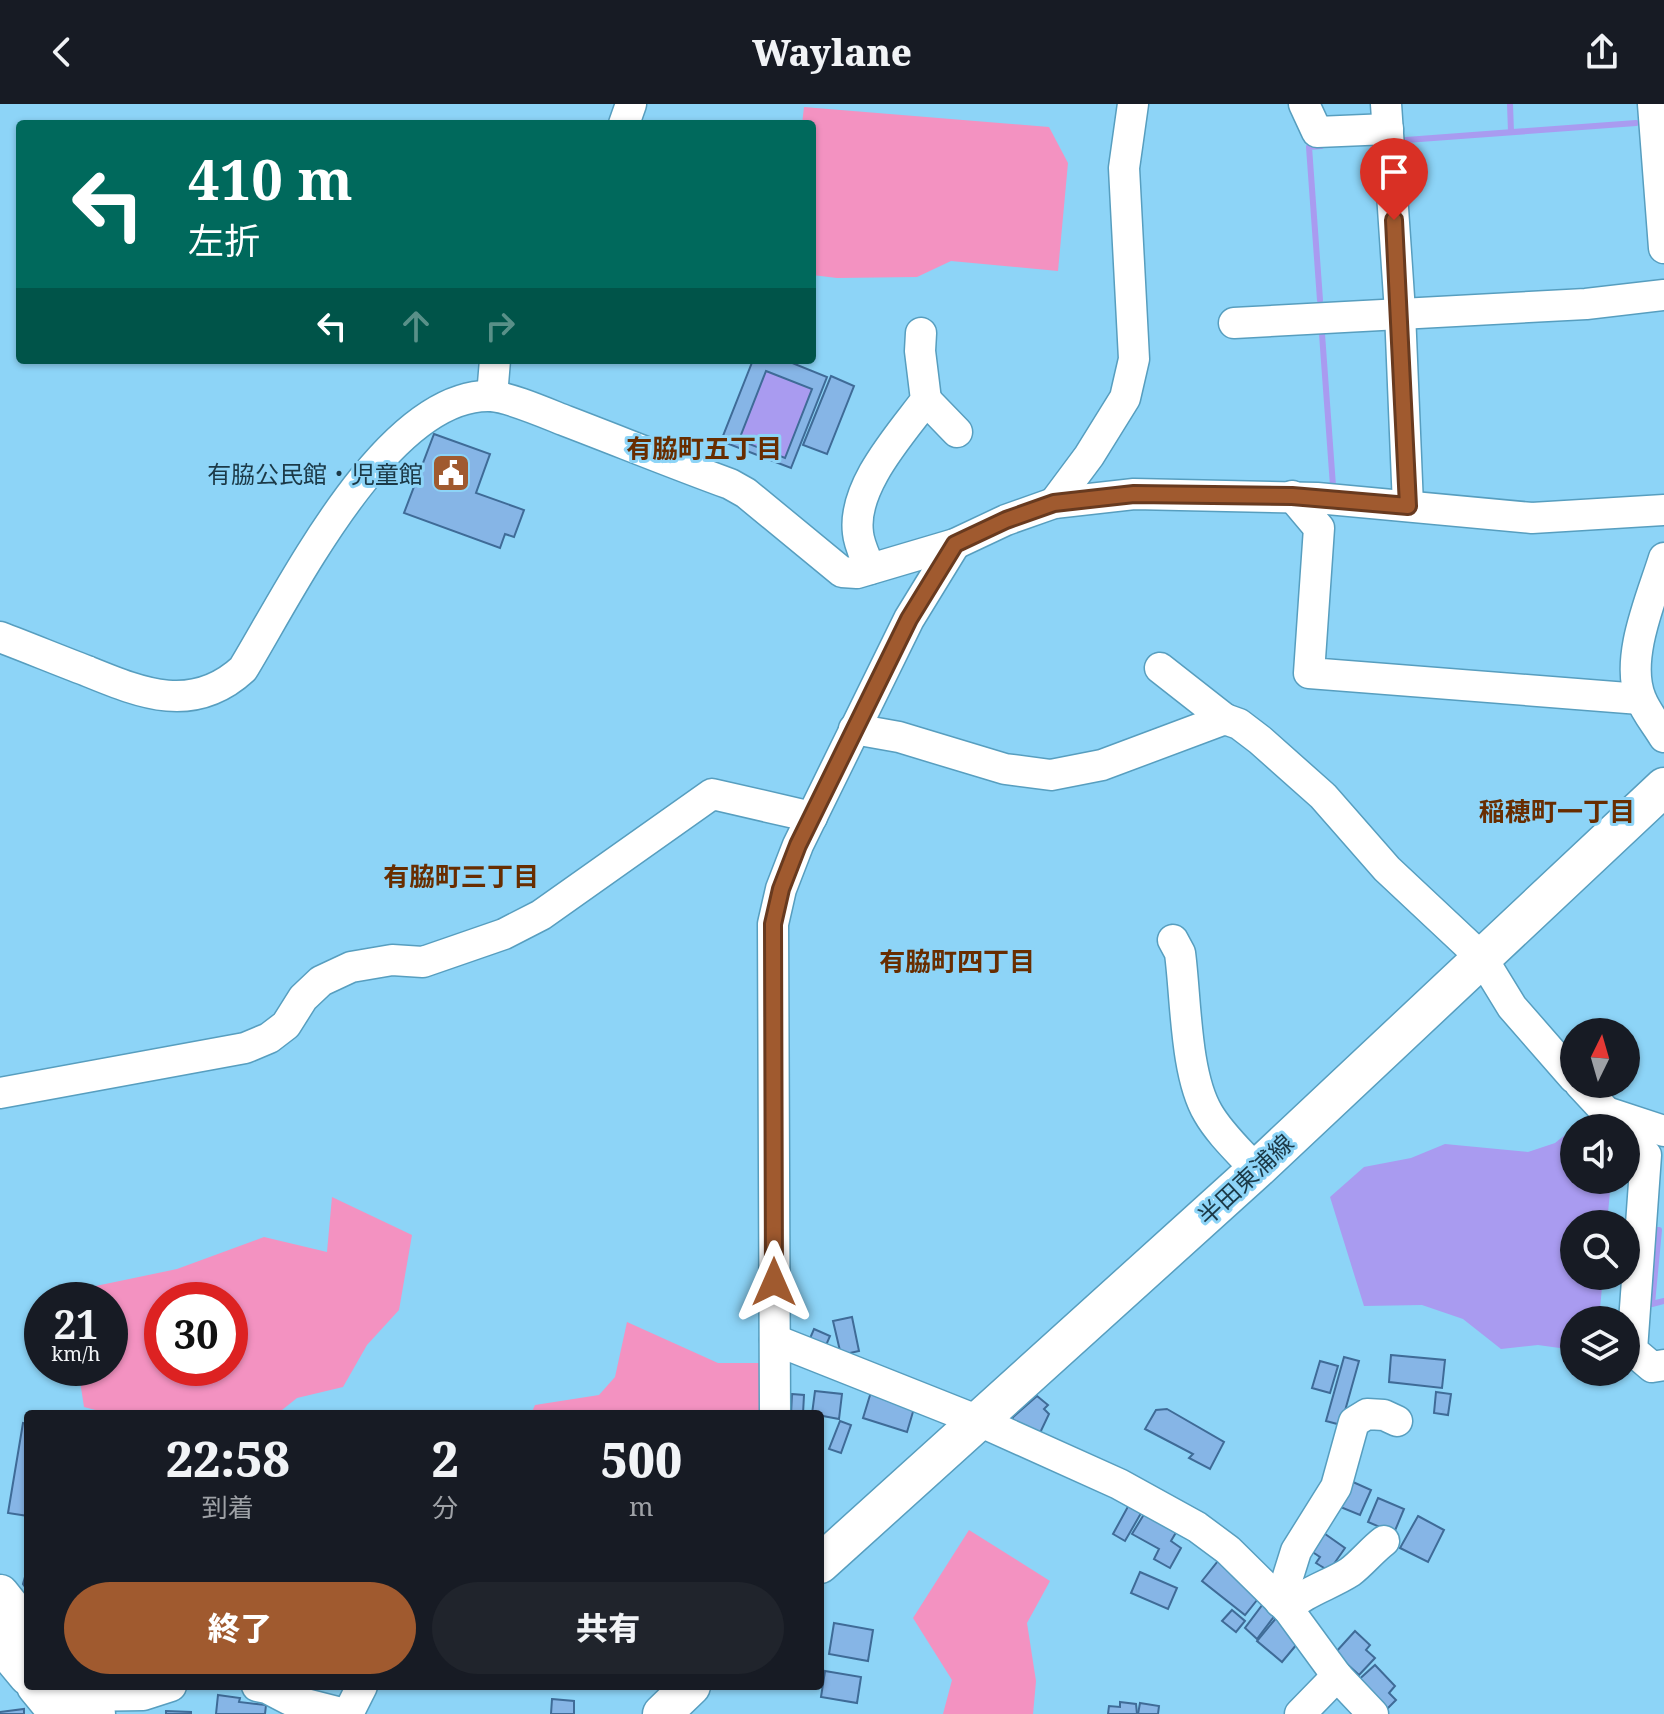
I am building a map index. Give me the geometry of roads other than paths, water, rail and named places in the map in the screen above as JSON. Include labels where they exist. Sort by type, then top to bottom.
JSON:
[{"type":"main road","name":"半田東浦線","points":[[824,1560],[1256,1170],[1664,787]]},
{"type":"main road","points":[[0,1594],[24,1624]]},
{"type":"main road","points":[[0,1642],[24,1671]]},
{"type":"main road","points":[[46,1690],[77,1702]]},
{"type":"main road","points":[[662,1714],[687,1690]]},
{"type":"street","points":[[1054,503],[1089,456],[1125,398],[1134,359],[1124,168],[1133,104]]},
{"type":"street","points":[[1304,104],[1317,132],[1387,116],[1400,312],[1407,497]]},
{"type":"street","points":[[1653,104],[1664,248]]},
{"type":"street","points":[[1234,323],[1586,304],[1664,295]]},
{"type":"street","points":[[921,333],[926,400],[957,432]]},
{"type":"street","points":[[492,396],[495,364]]},
{"type":"street","points":[[0,637],[143,693],[181,697],[230,681],[243,669],[349,495],[388,452],[437,411],[462,401],[492,396],[541,411],[730,484],[746,493],[842,572],[857,573],[955,544],[1006,520],[1054,503],[1157,493],[1407,497],[1532,518],[1664,510]]},
{"type":"street","points":[[870,569],[858,535],[858,512],[867,486],[897,437],[926,400]]},
{"type":"street","points":[[1292,496],[1319,528],[1309,673],[1640,699]]},
{"type":"street","points":[[775,1410],[773,924],[781,889],[854,729],[909,619],[955,544]]},
{"type":"street","points":[[1664,558],[1638,638],[1636,665],[1640,699],[1664,737]]},
{"type":"street","points":[[1160,668],[1225,719],[1239,724],[1260,740],[1323,796],[1387,869],[1482,958],[1512,1007],[1560,1062]]},
{"type":"street","points":[[854,729],[899,737],[1005,769],[1051,775],[1102,765],[1225,719]]},
{"type":"street","points":[[0,1093],[245,1048],[269,1038],[286,1025],[303,998],[321,981],[351,967],[392,960],[423,962],[504,934],[541,915],[712,794],[812,817]]},
{"type":"street","points":[[1173,940],[1180,953],[1192,1056],[1206,1110],[1256,1170]]},
{"type":"street","points":[[1593,1098],[1608,1114]]},
{"type":"street","points":[[1640,1127],[1664,1131]]},
{"type":"street","points":[[1640,1148],[1646,1155],[1632,1350],[1652,1367],[1664,1365]]},
{"type":"street","points":[[775,1340],[979,1421],[1119,1484],[1197,1527],[1228,1550],[1284,1606],[1337,1676],[1373,1714]]},
{"type":"street","points":[[1284,1606],[1296,1551],[1336,1487],[1354,1422],[1367,1414],[1384,1415],[1397,1421]]},
{"type":"street","points":[[1284,1606],[1354,1569],[1384,1541]]},
{"type":"street","points":[[1300,1714],[1337,1676]]},
{"type":"street","points":[[77,1702],[143,1695],[159,1690]]},
{"type":"street","points":[[271,1690],[290,1700],[347,1714],[360,1690]]},
{"type":"waterway","points":[[1510,104],[1511,132]]},
{"type":"waterway","points":[[1406,140],[1636,123]]},
{"type":"waterway","points":[[1320,300],[1309,147],[1321,146]]},
{"type":"waterway","points":[[1322,334],[1333,486],[1336,487]]},
{"type":"waterway","points":[[1649,1230],[1659,1230],[1652,1304],[1664,1301]]},
{"type":"place","name":"有脇公民館・児童館","points":[[451,473]]},
{"type":"district","name":"有脇町五丁目","points":[[704,448]]},
{"type":"district","name":"稲穂町一丁目","points":[[1557,811]]},
{"type":"district","name":"有脇町三丁目","points":[[461,876]]},
{"type":"district","name":"有脇町四丁目","points":[[957,961]]}]
